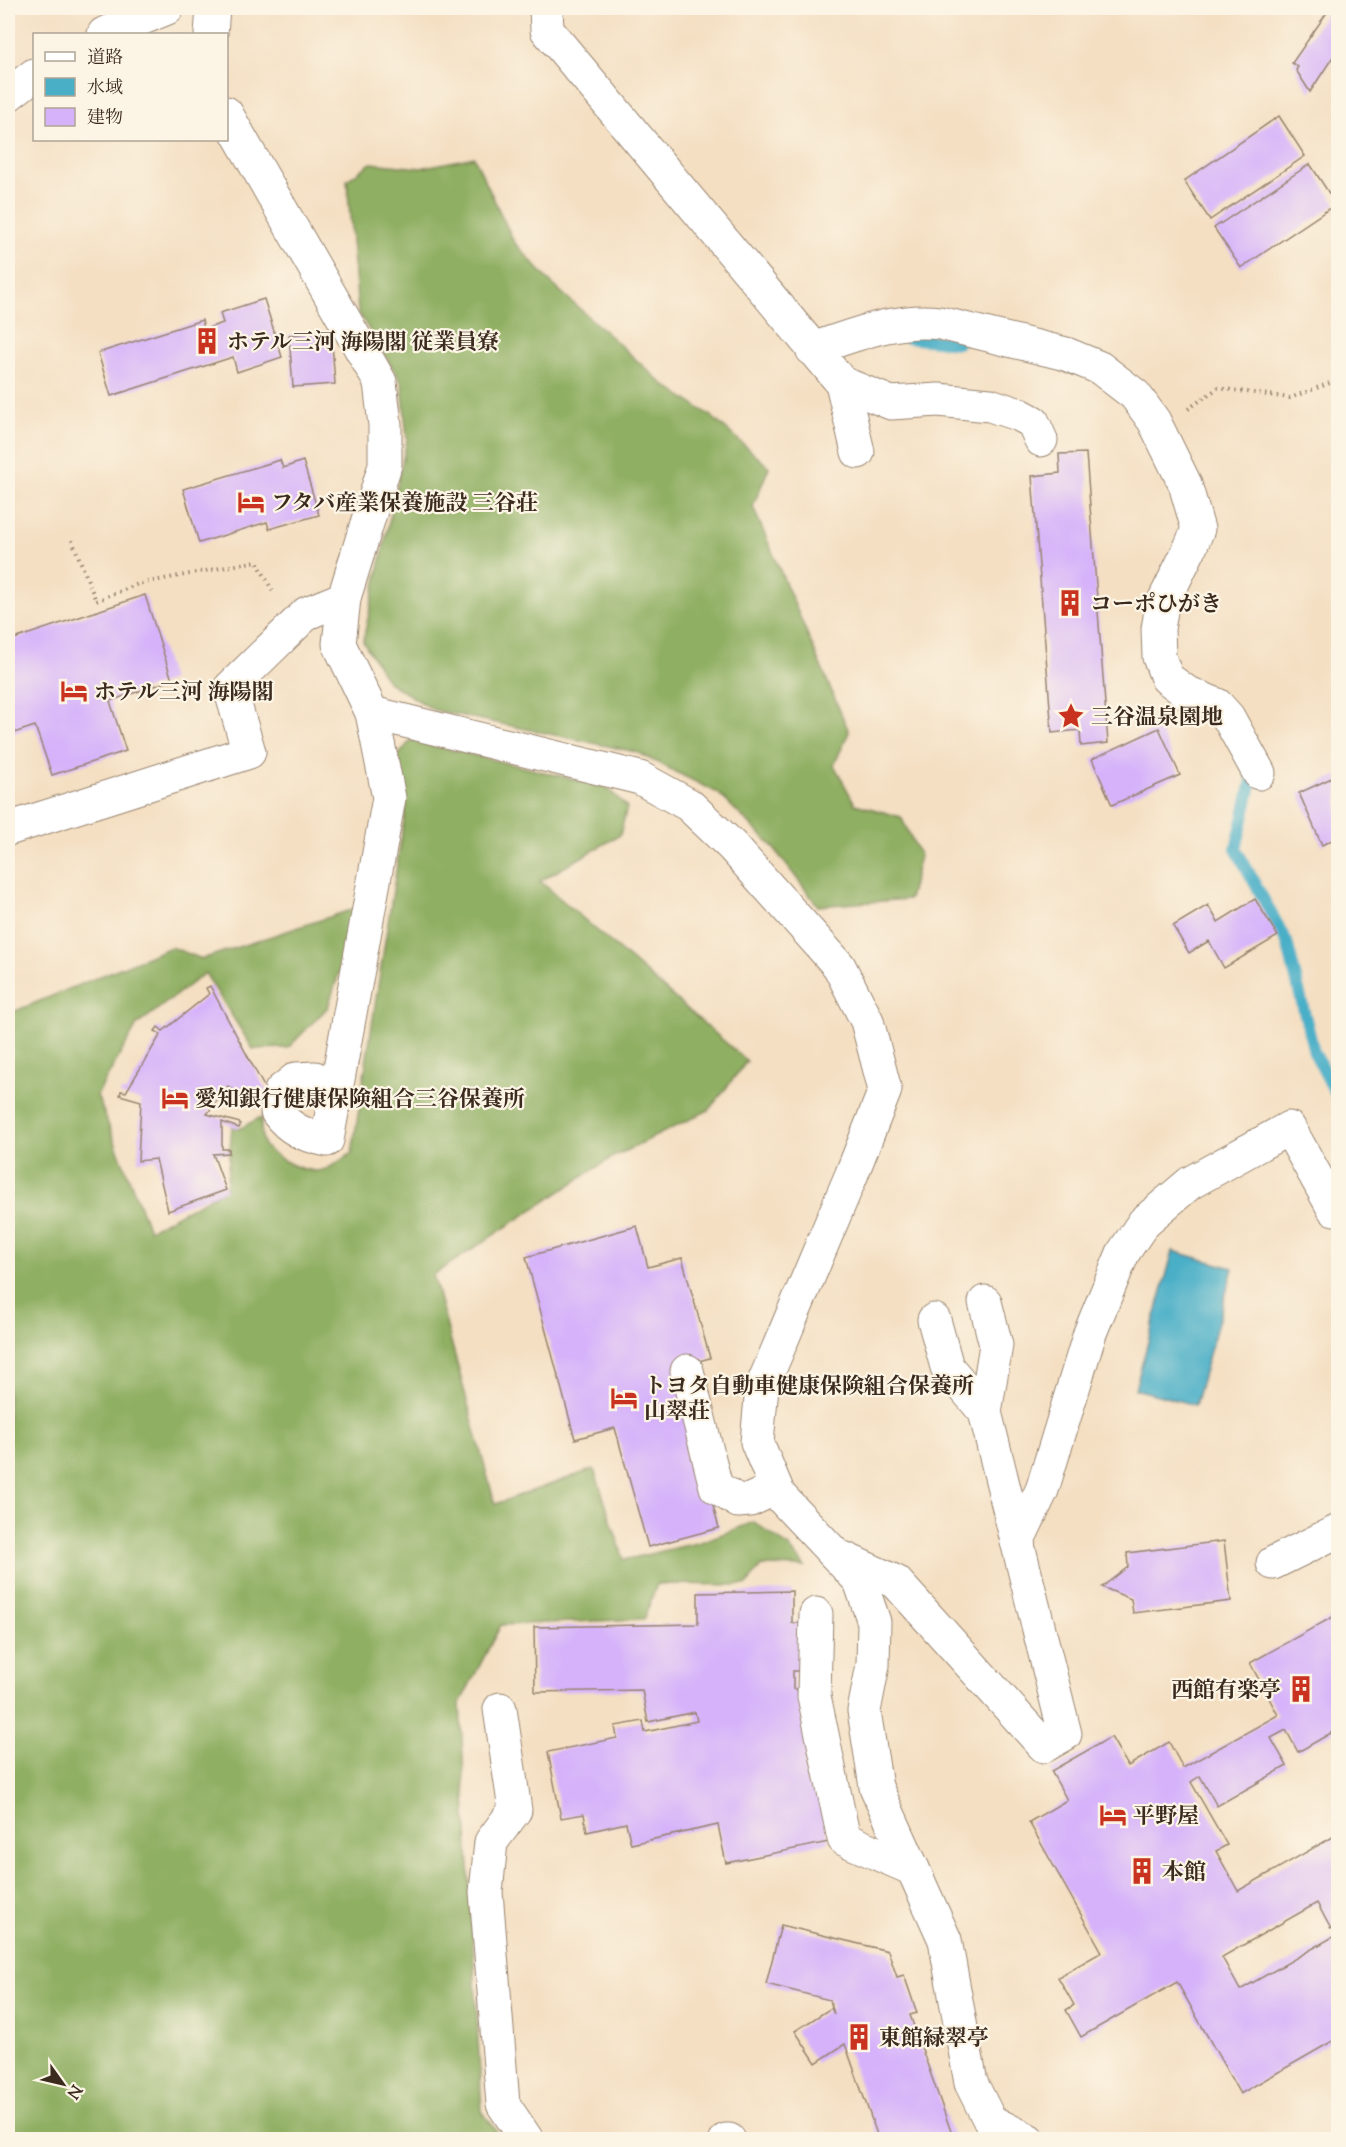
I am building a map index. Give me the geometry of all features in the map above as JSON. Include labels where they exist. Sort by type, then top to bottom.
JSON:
[{"type":"street","points":[[106,33],[167,8]]},
{"type":"street","points":[[211,33],[213,8]]},
{"type":"street","points":[[546,8],[547,30],[825,364],[858,452]]},
{"type":"street","points":[[8,95],[33,76]]},
{"type":"street","points":[[228,116],[380,382],[385,424],[385,465],[344,598],[339,644],[372,713],[389,798],[327,1140],[309,1136],[286,1125],[277,1112],[281,1091],[296,1079],[315,1078]]},
{"type":"street","points":[[825,364],[902,322],[922,320],[1066,354],[1100,368],[1135,395],[1159,431],[1185,484],[1198,529],[1162,605],[1158,629],[1159,657],[1167,678],[1186,692],[1216,705],[1228,717],[1259,773]]},
{"type":"street","points":[[825,364],[891,403],[938,400],[990,405],[1020,415],[1033,423],[1041,440]]},
{"type":"street","points":[[8,829],[249,752],[230,688],[307,613],[344,598]]},
{"type":"street","points":[[372,713],[640,778],[689,805],[732,846],[839,966],[867,1021],[885,1090],[762,1387],[757,1442],[779,1495],[860,1581],[874,1622],[873,1665],[864,1711],[876,1787],[945,1940],[971,2084],[990,2121],[1028,2139]]},
{"type":"street","points":[[1017,1542],[1042,1491],[1090,1333],[1123,1253],[1144,1222],[1190,1183],[1284,1116],[1334,1209]]},
{"type":"street","points":[[836,1555],[896,1582],[1044,1746],[1065,1734],[984,1412],[996,1345],[985,1302]]},
{"type":"street","points":[[934,1320],[947,1367],[984,1412]]},
{"type":"street","points":[[687,1371],[716,1487],[738,1501],[750,1500],[776,1488]]},
{"type":"street","points":[[1273,1563],[1338,1531]]},
{"type":"street","points":[[816,1614],[814,1696],[844,1839],[913,1869]]},
{"type":"street","points":[[500,1709],[515,1810],[491,1842],[486,1892],[503,2104],[527,2139]]},
{"type":"path","points":[[1159,431],[1218,388],[1290,398],[1338,380]]},
{"type":"path","points":[[72,540],[96,601],[138,584],[257,561],[292,628]]},
{"type":"green space","points":[[474,157],[514,242],[550,282],[663,384],[711,416],[769,467],[753,507],[849,732],[834,765],[855,804],[901,817],[920,856],[909,899],[818,906],[772,846],[718,793],[636,752],[434,710],[388,682],[363,641],[407,440],[402,383],[358,312],[347,180],[371,163],[421,168]]},
{"type":"green space","points":[[411,740],[606,787],[627,807],[620,835],[540,881],[747,1061],[709,1110],[611,1158],[433,1275],[495,1504],[594,1469],[624,1560],[701,1542],[754,1522],[789,1547],[805,1567],[761,1566],[747,1585],[657,1584],[644,1619],[501,1625],[460,1703],[482,2111],[502,2139],[8,2140],[8,1014],[171,947],[202,959],[360,907],[328,1007],[288,1048],[253,1049],[205,973],[137,1025],[97,1095],[149,1230],[226,1189],[232,1127],[239,1129],[261,1117],[264,1145],[283,1160],[311,1171],[326,1169],[352,1153],[406,807],[398,756]]},
{"type":"water","points":[[1173,1251],[1233,1268],[1195,1405],[1135,1389]]},
{"type":"building","points":[[1330,8],[1338,13],[1338,49],[1310,92],[1296,70],[1298,67],[1292,63]]},
{"type":"building","points":[[1279,116],[1305,156],[1210,220],[1184,181]]},
{"type":"building","points":[[1310,164],[1336,204],[1241,268],[1214,228]]},
{"type":"building","name":"ホテル三河 海陽閣 従業員寮","points":[[264,299],[282,357],[237,372],[233,357],[111,396],[98,353],[202,320],[204,329],[223,323],[220,313]]},
{"type":"building","points":[[319,332],[320,344],[332,343],[335,384],[293,387],[289,335]]},
{"type":"building","name":"コーポひがき","points":[[1086,453],[1108,743],[1081,746],[1080,730],[1052,733],[1032,476],[1060,473],[1059,454]]},
{"type":"building","name":"フタバ産業保養施設 三谷荘","points":[[280,460],[283,468],[303,461],[319,515],[269,529],[267,522],[199,543],[183,489]]},
{"type":"building","name":"ホテル三河 海陽閣","points":[[145,595],[172,680],[110,701],[126,751],[52,775],[35,726],[8,735],[8,641]]},
{"type":"building","points":[[1159,728],[1180,775],[1112,805],[1092,759]]},
{"type":"building","points":[[1338,775],[1338,837],[1322,845],[1299,793]]},
{"type":"building","points":[[1255,899],[1278,936],[1224,968],[1209,941],[1189,953],[1173,926],[1208,905],[1218,922]]},
{"type":"building","name":"愛知銀行健康保険組合三谷保養所","points":[[210,986],[269,1096],[255,1107],[228,1086],[207,1114],[240,1123],[239,1128],[222,1122],[222,1149],[229,1149],[229,1153],[213,1154],[226,1190],[168,1211],[156,1159],[138,1161],[141,1101],[120,1095],[121,1091],[126,1092],[161,1034],[155,1031],[158,1027],[163,1031],[209,994],[206,988]]},
{"type":"building","name":"トヨタ自動車健康保険組合保養所 山翠荘","points":[[637,1226],[648,1267],[682,1258],[710,1358],[676,1367],[719,1528],[648,1547],[615,1428],[575,1439],[526,1257]]},
{"type":"building","points":[[1224,1541],[1231,1601],[1133,1613],[1131,1599],[1102,1587],[1128,1567],[1127,1553]]},
{"type":"building","points":[[792,1591],[792,1623],[803,1623],[804,1671],[793,1671],[793,1689],[797,1689],[829,1842],[726,1863],[718,1825],[631,1844],[626,1823],[587,1832],[584,1814],[561,1818],[548,1752],[617,1738],[615,1726],[643,1721],[645,1732],[697,1721],[695,1712],[648,1722],[642,1690],[535,1692],[534,1627],[698,1624],[698,1593]]},
{"type":"building","name":"本館","points":[[1338,1614],[1338,1729],[1298,1752],[1286,1730],[1271,1738],[1287,1766],[1217,1806],[1200,1776],[1191,1782],[1227,1845],[1216,1851],[1238,1891],[1338,1834],[1338,1925],[1331,1929],[1317,1903],[1222,1957],[1240,1990],[1338,1934],[1338,2038],[1240,2094],[1177,1982],[1081,2037],[1066,2010],[1074,2005],[1058,1977],[1102,1952],[1029,1822],[1067,1800],[1051,1771],[1111,1737],[1128,1766],[1169,1742],[1183,1768],[1278,1715],[1250,1663]]},
{"type":"building","points":[[1338,1808],[1338,1820],[1333,1811]]},
{"type":"building","name":"東館緑翠亭","points":[[781,1925],[888,1951],[897,1977],[904,1975],[917,2013],[910,2015],[954,2140],[879,2140],[845,2044],[816,2063],[795,2031],[831,2008],[834,2014],[830,2000],[766,1984]]},
{"type":"waterway","points":[[907,338],[958,343]]},
{"type":"waterway","points":[[1250,773],[1253,776],[1236,849],[1287,942],[1314,1052],[1338,1098]]},
{"type":"place","name":"ホテル三河 海陽閣 従業員寮","points":[[207,341]]},
{"type":"place","name":"フタバ産業保養施設 三谷荘","points":[[251,502]]},
{"type":"place","name":"コーポひがき","points":[[1070,603]]},
{"type":"place","name":"ホテル三河 海陽閣","points":[[74,691]]},
{"type":"place","name":"三谷温泉園地","points":[[1071,716]]},
{"type":"place","name":"愛知銀行健康保険組合三谷保養所","points":[[175,1098]]},
{"type":"place","name":"トヨタ自動車健康保険組合保養所 山翠荘","points":[[624,1398]]},
{"type":"place","name":"西館有楽亭","points":[[1301,1689]]},
{"type":"place","name":"平野屋","points":[[1113,1815]]},
{"type":"place","name":"本館","points":[[1142,1871]]},
{"type":"place","name":"東館緑翠亭","points":[[859,2037]]}]
